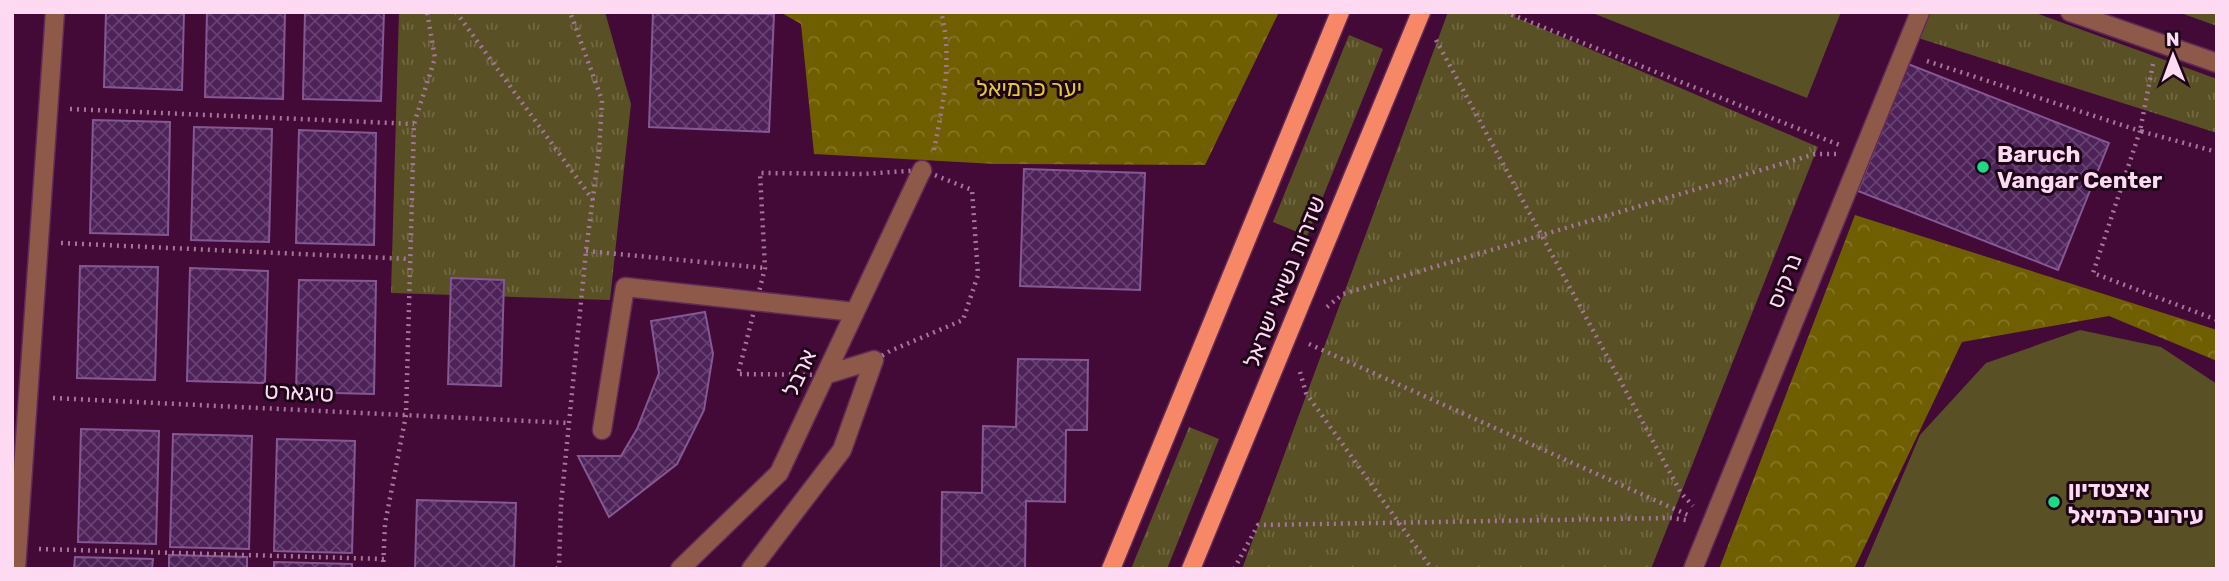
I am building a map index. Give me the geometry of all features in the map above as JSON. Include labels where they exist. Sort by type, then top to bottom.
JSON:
[{"type":"main road","points":[[1111,569],[1340,12]]},
{"type":"main road","name":"שדרות נשיאי ישראל","points":[[1191,569],[1290,334],[1420,12]]},
{"type":"street","points":[[16,569],[55,12]]},
{"type":"street","name":"נרקיס","points":[[1693,569],[1920,12]]},
{"type":"street","points":[[2070,12],[2217,63]]},
{"type":"street","name":"ארבל","points":[[680,569],[779,473],[928,162]]},
{"type":"street","points":[[601,430],[625,287],[855,312]]},
{"type":"street","points":[[751,569],[842,450],[874,360],[825,375]]},
{"type":"path","points":[[383,569],[385,524],[406,415],[414,124],[435,58],[427,12]]},
{"type":"path","points":[[456,12],[593,200]]},
{"type":"path","points":[[557,569],[602,100],[570,12]]},
{"type":"path","points":[[928,162],[945,90],[946,33],[941,12]]},
{"type":"path","points":[[1504,12],[1863,154]]},
{"type":"path","points":[[1436,33],[1437,44],[1681,493],[1711,524]]},
{"type":"path","points":[[2157,42],[2140,131],[2093,273],[2217,320]]},
{"type":"path","points":[[1903,53],[2140,131],[2217,152]]},
{"type":"path","points":[[48,108],[414,124]]},
{"type":"path","points":[[1290,334],[1343,294],[1815,154],[1863,154]]},
{"type":"path","points":[[39,242],[410,259]]},
{"type":"path","points":[[586,251],[765,268]]},
{"type":"path","points":[[1290,334],[1306,393],[1432,569]]},
{"type":"path","points":[[1290,334],[1711,524]]},
{"type":"path","name":"טיגארט","points":[[28,396],[569,423]]},
{"type":"path","points":[[1234,569],[1258,524],[1671,518],[1711,524]]},
{"type":"path","points":[[17,549],[384,559]]},
{"type":"green space","points":[[399,12],[605,12],[631,104],[610,300],[391,293]]},
{"type":"green space","name":"יער כרמיאל","points":[[780,12],[1279,12],[1205,165],[995,164],[814,154],[801,24]]},
{"type":"green space","points":[[1448,12],[1517,12],[1515,17],[1818,147],[1651,569],[1242,569]]},
{"type":"green space","points":[[1590,12],[1841,12],[1807,98]]},
{"type":"green space","points":[[1925,12],[2033,12],[2217,79],[2217,133],[1912,36]]},
{"type":"green space","points":[[2178,12],[2217,12],[2217,26]]},
{"type":"green space","points":[[1349,35],[1383,49],[1307,236],[1273,222]]},
{"type":"green space","points":[[1855,215],[2217,330],[2217,361],[2109,316],[1962,342],[1854,569],[1719,569]]},
{"type":"green space","name":"איצטדיון עירוני כרמיאל","points":[[2080,330],[2161,347],[2217,384],[2217,569],[1863,569],[1920,435],[1986,363]]},
{"type":"green space","points":[[1189,427],[1219,439],[1167,569],[1131,569]]},
{"type":"building","points":[[106,12],[184,12],[182,90],[104,87]]},
{"type":"building","points":[[207,12],[285,12],[283,99],[205,97]]},
{"type":"building","points":[[305,12],[384,12],[381,101],[303,99]]},
{"type":"building","points":[[653,12],[774,14],[769,132],[649,127]]},
{"type":"building","name":"Baruch Vangar Center","points":[[1908,64],[2109,143],[2058,270],[1858,191]]},
{"type":"building","points":[[93,120],[170,122],[168,235],[90,233]]},
{"type":"building","points":[[194,127],[272,129],[269,242],[191,240]]},
{"type":"building","points":[[299,130],[376,133],[374,245],[296,243]]},
{"type":"building","points":[[1024,169],[1145,173],[1140,290],[1020,286]]},
{"type":"building","points":[[80,266],[158,267],[155,380],[77,378]]},
{"type":"building","points":[[190,268],[268,271],[265,383],[187,381]]},
{"type":"building","points":[[451,278],[504,280],[501,386],[448,384]]},
{"type":"building","points":[[299,280],[376,281],[374,394],[296,392]]},
{"type":"building","points":[[705,312],[713,354],[704,410],[677,464],[609,517],[578,456],[621,456],[637,429],[659,373],[651,321]]},
{"type":"building","points":[[1018,359],[1088,360],[1087,430],[1066,430],[1065,502],[1026,501],[1025,569],[941,569],[942,492],[982,493],[983,426],[1016,427]]},
{"type":"building","points":[[81,429],[159,431],[156,544],[78,542]]},
{"type":"building","points":[[173,434],[252,436],[249,549],[170,547]]},
{"type":"building","points":[[277,439],[355,441],[352,553],[274,551]]},
{"type":"building","points":[[417,500],[516,503],[514,569],[415,569]]},
{"type":"building","points":[[169,555],[247,557],[247,569],[169,569]]},
{"type":"building","points":[[75,557],[153,559],[152,569],[74,569]]},
{"type":"building","points":[[274,562],[352,564],[352,569],[274,569]]},
{"type":"place","name":"Baruch Vangar Center","points":[[1983,167]]},
{"type":"place","name":"איצטדיון עירוני כרמיאל","points":[[2054,502]]}]
